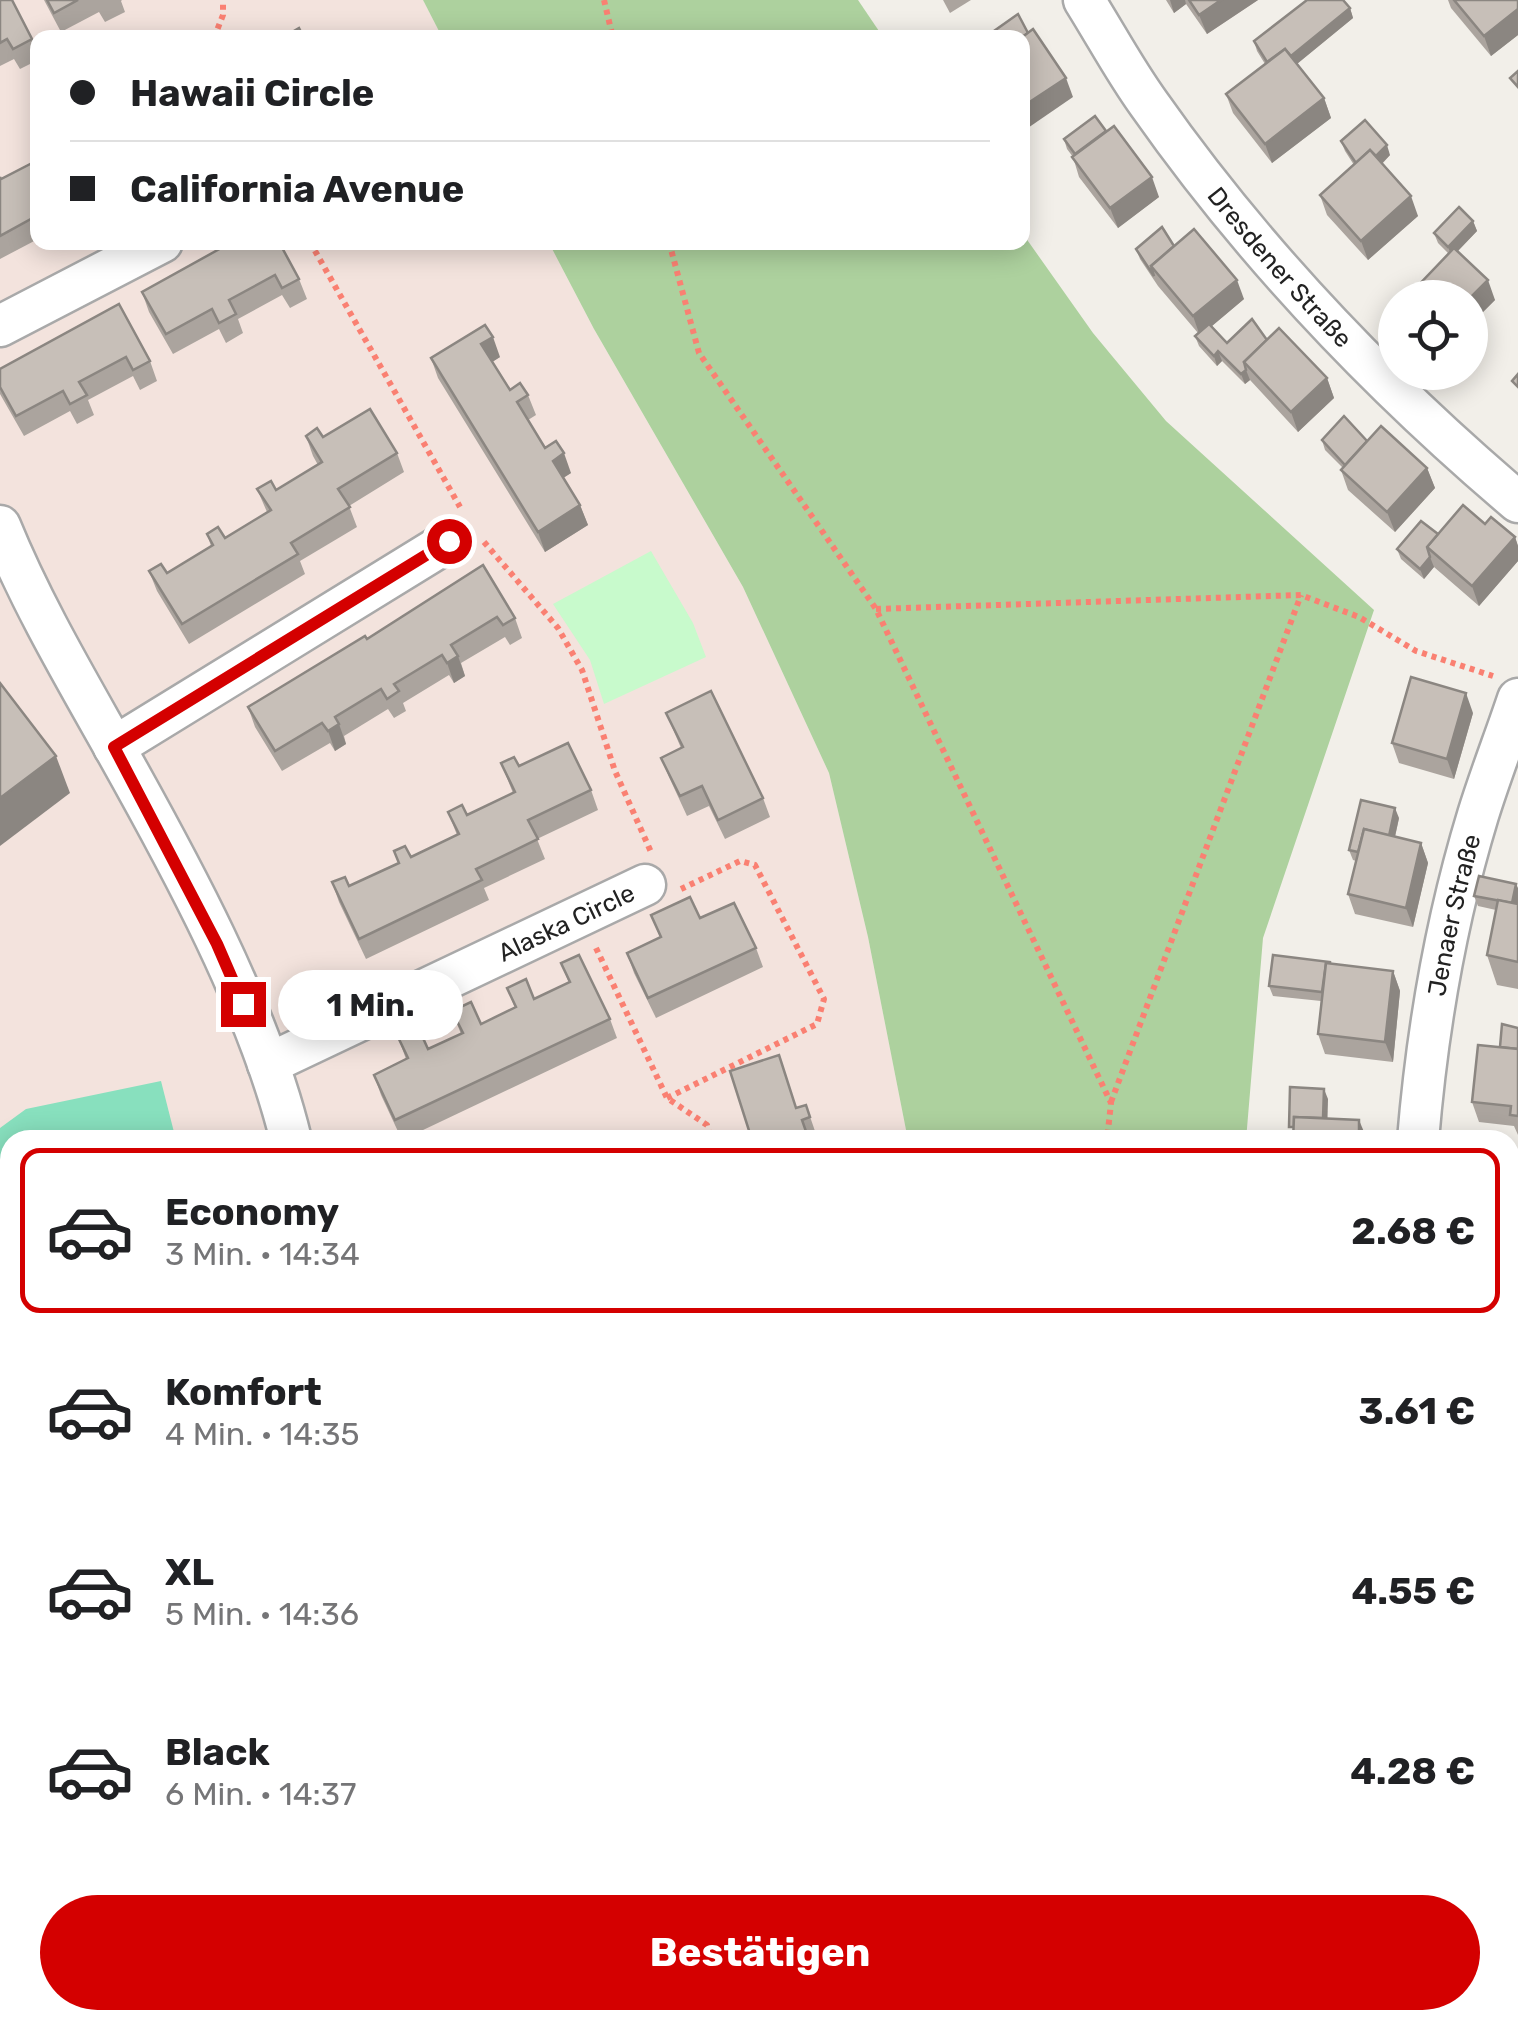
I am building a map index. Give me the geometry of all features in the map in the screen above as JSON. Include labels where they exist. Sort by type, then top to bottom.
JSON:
[{"type":"street","name":"Dresdener Straße","points":[[1084,0],[1148,103],[1244,228],[1362,357],[1449,444],[1518,502]]},
{"type":"street","points":[[0,326],[147,250]]},
{"type":"street","points":[[114,747],[462,527]]},
{"type":"street","points":[[1,532],[56,644],[217,944],[268,1064],[287,1130]]},
{"type":"street","name":"Jenaer Straße","points":[[1419,1130],[1429,1042],[1446,952],[1510,689]]},
{"type":"street","name":"Alaska Circle","points":[[268,1064],[657,879]]},
{"type":"path","points":[[217,30],[223,14],[222,0]]},
{"type":"path","points":[[604,0],[611,30]]},
{"type":"path","points":[[314,250],[462,527],[558,628],[582,670],[614,771],[657,879],[740,861],[756,866],[824,1000],[818,1024],[667,1098]]},
{"type":"path","points":[[671,250],[699,353],[876,608],[1111,1104]]},
{"type":"path","points":[[876,608],[1300,594],[1359,617],[1416,650],[1510,689]]},
{"type":"path","points":[[1108,1130],[1111,1104],[1300,594]]},
{"type":"path","points":[[581,915],[667,1098],[709,1130]]},
{"type":"shaded area","points":[[0,0],[423,0],[438,30],[30,30],[30,250],[553,250],[743,587],[829,773],[868,937],[906,1130],[0,1130]]},
{"type":"green space","points":[[423,0],[858,0],[878,30],[438,30]]},
{"type":"green space","points":[[1030,244],[1093,333],[1166,421],[1374,610],[1263,938],[1247,1130],[906,1130],[868,937],[829,773],[743,587],[553,250],[1030,250]]},
{"type":"green space","points":[[651,551],[693,623],[706,657],[604,704],[590,660],[553,604]]},
{"type":"green space","points":[[161,1081],[173,1130],[0,1130],[26,1109]]},
{"type":"building","points":[[0,0],[12,0],[30,40],[13,49],[7,39],[0,43]]},
{"type":"building","points":[[47,0],[78,0],[54,13]]},
{"type":"building","points":[[1189,0],[1221,0],[1199,15]]},
{"type":"building","points":[[1307,0],[1343,0],[1350,8],[1291,56],[1285,49],[1267,62],[1254,41]]},
{"type":"building","points":[[1454,0],[1518,0],[1518,9],[1484,36]]},
{"type":"building","points":[[1018,14],[1026,30],[995,30]]},
{"type":"building","points":[[1033,29],[1066,78],[1030,102]]},
{"type":"building","points":[[1285,49],[1324,98],[1265,144],[1226,94]]},
{"type":"building","points":[[1518,71],[1518,87],[1510,78]]},
{"type":"building","points":[[1095,116],[1106,131],[1075,154],[1064,139]]},
{"type":"building","points":[[1365,120],[1387,145],[1376,156],[1370,150],[1356,163],[1341,141]]},
{"type":"building","points":[[1114,126],[1152,177],[1110,208],[1072,157]]},
{"type":"building","points":[[1370,150],[1411,196],[1361,241],[1320,195]]},
{"type":"building","points":[[30,164],[30,219],[0,236],[0,177]]},
{"type":"building","points":[[1459,207],[1473,221],[1448,247],[1434,233]]},
{"type":"building","points":[[1162,227],[1174,246],[1151,266],[1154,276],[1136,249]]},
{"type":"building","points":[[1194,229],[1237,280],[1193,316],[1151,266]]},
{"type":"building","points":[[1454,248],[1488,280],[1423,280]]},
{"type":"building","points":[[218,250],[283,250],[299,279],[282,288],[275,275],[229,300],[236,314],[219,323],[212,309],[166,334],[142,292]]},
{"type":"building","points":[[119,304],[150,361],[133,370],[126,357],[79,382],[87,395],[70,404],[63,391],[16,416],[0,387],[0,369]]},
{"type":"building","points":[[1252,319],[1267,340],[1244,362],[1246,370],[1241,374],[1218,351],[1214,356],[1195,336],[1209,324],[1227,343]]},
{"type":"building","points":[[485,325],[493,337],[481,344],[510,390],[520,383],[528,395],[517,402],[545,448],[556,441],[564,453],[553,461],[580,505],[538,532],[431,358]]},
{"type":"building","points":[[1279,328],[1327,378],[1291,412],[1244,362]]},
{"type":"building","points":[[370,409],[397,453],[338,489],[350,507],[291,543],[298,554],[182,624],[149,571],[161,564],[167,573],[213,545],[207,534],[218,527],[225,538],[271,510],[257,489],[271,481],[276,490],[322,462],[306,436],[317,428],[323,437]]},
{"type":"building","points":[[1344,416],[1367,441],[1345,465],[1322,440]]},
{"type":"building","points":[[1381,426],[1427,468],[1387,512],[1341,470]]},
{"type":"building","points":[[1463,505],[1485,524],[1491,517],[1515,537],[1472,586],[1427,547]]},
{"type":"building","points":[[1421,521],[1438,534],[1427,547],[1430,557],[1420,569],[1397,549]]},
{"type":"building","points":[[483,565],[515,618],[503,625],[497,617],[451,645],[458,656],[447,663],[442,655],[394,684],[399,691],[387,699],[381,689],[335,717],[339,724],[328,731],[322,723],[275,751],[248,707],[365,636],[367,639]]},
{"type":"building","points":[[1411,677],[1466,693],[1447,759],[1392,743]]},
{"type":"building","points":[[0,683],[56,756],[0,798]]},
{"type":"building","points":[[711,691],[763,798],[718,820],[702,786],[680,796],[661,758],[683,747],[666,713]]},
{"type":"building","points":[[568,743],[591,790],[528,820],[538,839],[476,869],[482,880],[359,939],[332,882],[345,877],[349,886],[399,863],[394,851],[405,846],[411,857],[459,834],[448,812],[462,805],[467,815],[515,792],[501,763],[514,757],[519,766]]},
{"type":"building","points":[[1361,800],[1395,808],[1389,836],[1364,829],[1358,852],[1349,850]]},
{"type":"building","points":[[1364,829],[1421,843],[1406,908],[1348,894]]},
{"type":"building","points":[[1479,876],[1516,884],[1512,903],[1474,896]]},
{"type":"building","points":[[690,897],[700,918],[734,903],[756,948],[648,998],[627,953],[661,937],[651,915]]},
{"type":"building","points":[[1498,900],[1518,904],[1518,962],[1487,955]]},
{"type":"building","points":[[579,955],[610,1019],[395,1120],[374,1075],[408,1058],[398,1037],[418,1027],[428,1049],[463,1033],[452,1011],[471,1002],[481,1024],[516,1007],[507,988],[526,979],[534,999],[570,982],[561,963]]},
{"type":"building","points":[[1273,955],[1330,962],[1326,963],[1322,992],[1269,986]]},
{"type":"building","points":[[1326,963],[1393,971],[1385,1042],[1318,1034]]},
{"type":"building","points":[[1502,1024],[1518,1028],[1518,1049],[1500,1047]]},
{"type":"building","points":[[1478,1045],[1518,1049],[1518,1116],[1510,1115],[1511,1106],[1472,1102]]},
{"type":"building","points":[[779,1055],[796,1108],[806,1105],[810,1117],[802,1120],[806,1130],[749,1130],[730,1071]]},
{"type":"building","points":[[1290,1087],[1324,1089],[1323,1118],[1294,1117],[1294,1127],[1289,1127]]},
{"type":"building","points":[[1294,1117],[1359,1120],[1359,1130],[1293,1130]]},
{"type":"route","points":[[243,1004],[217,944],[114,747],[449,541]]}]
